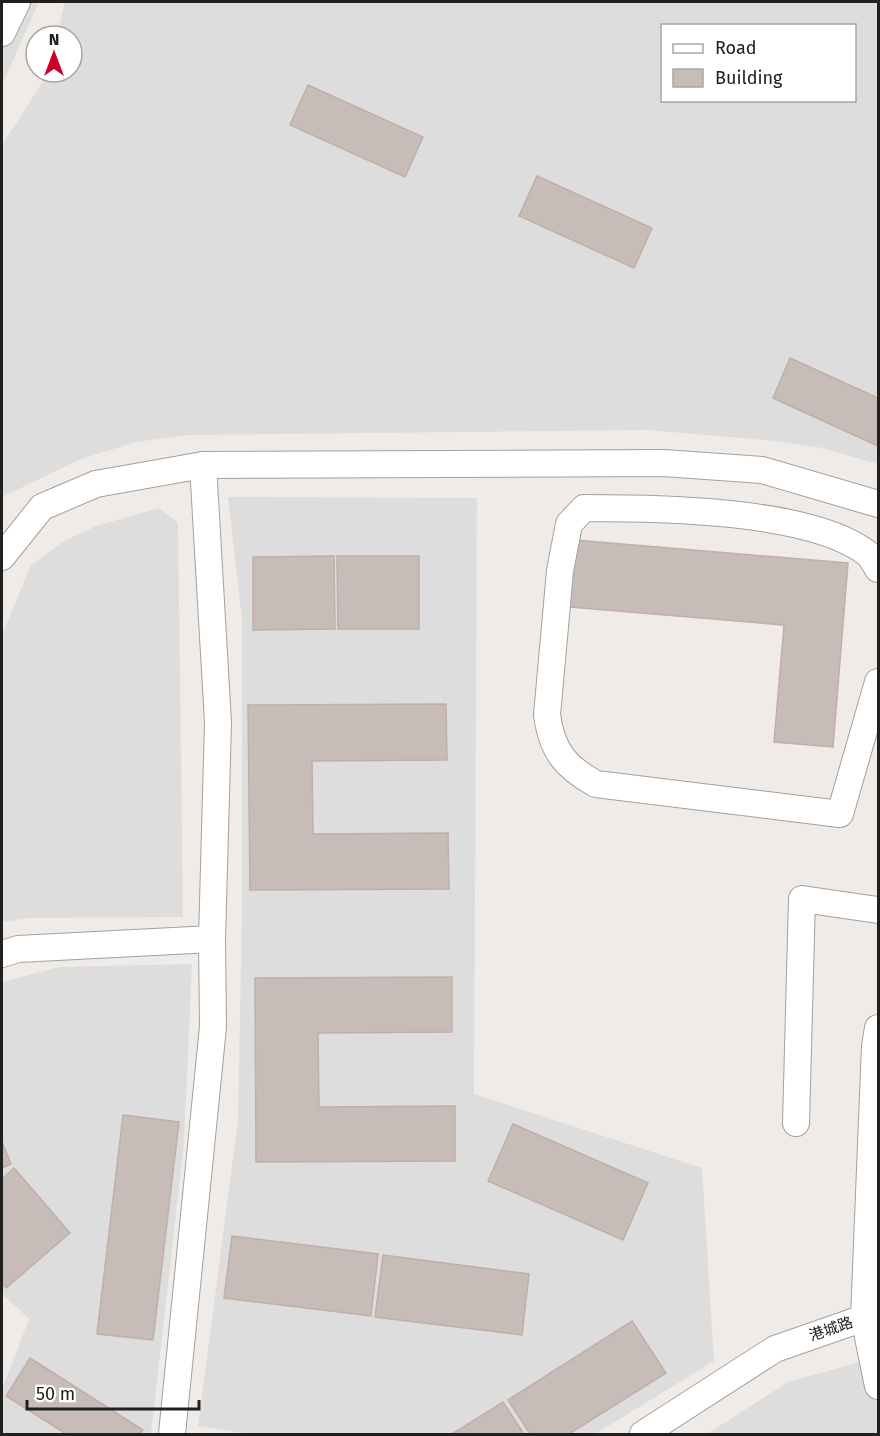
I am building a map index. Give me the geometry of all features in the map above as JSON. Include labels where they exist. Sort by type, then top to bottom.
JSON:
[{"type":"street","points":[[2,33],[17,2]]},
{"type":"street","points":[[2,557],[42,507],[96,484],[204,465],[664,463],[762,470],[879,504]]},
{"type":"street","points":[[172,1434],[213,1027],[212,939],[218,722],[204,465]]},
{"type":"street","points":[[879,569],[868,555],[826,533],[783,521],[644,508],[584,508],[569,524],[560,571],[547,715],[550,736],[560,754],[574,772],[596,784],[840,814],[879,682]]},
{"type":"street","points":[[796,1124],[802,899],[879,910]]},
{"type":"street","points":[[2,954],[18,949],[212,939]]},
{"type":"street","name":"港城路","points":[[644,1434],[774,1349],[872,1316],[875,1047],[879,1028]]},
{"type":"street","points":[[872,1316],[879,1386]]},
{"type":"shaded area","points":[[2,2],[39,2],[29,24],[24,24],[24,36],[2,85]]},
{"type":"shaded area","points":[[65,2],[878,2],[878,464],[822,448],[777,441],[648,430],[188,435],[136,442],[81,459],[2,497],[2,145],[41,84],[84,84],[84,24],[60,24]]},
{"type":"shaded area","points":[[228,497],[477,498],[474,1094],[702,1168],[714,1361],[595,1434],[248,1434],[198,1426],[238,1120],[242,910],[242,619]]},
{"type":"shaded area","points":[[159,508],[178,523],[183,917],[29,918],[2,922],[2,635],[31,565],[66,540],[96,526]]},
{"type":"shaded area","points":[[192,964],[184,1143],[151,1434],[2,1434],[2,1389],[29,1319],[2,1294],[2,982],[59,967]]},
{"type":"shaded area","points":[[878,1357],[878,1434],[707,1434],[788,1382]]},
{"type":"building","points":[[308,85],[423,137],[405,177],[290,125]]},
{"type":"building","points":[[537,176],[652,228],[634,268],[519,216]]},
{"type":"building","points":[[790,358],[878,398],[878,446],[773,398]]},
{"type":"building","points":[[575,540],[848,563],[833,747],[774,742],[784,625],[570,607]]},
{"type":"building","points":[[334,556],[335,629],[253,630],[253,557]]},
{"type":"building","points":[[337,556],[419,556],[419,629],[338,629]]},
{"type":"building","points":[[446,704],[447,760],[312,761],[313,834],[448,833],[449,889],[250,890],[248,705]]},
{"type":"building","points":[[452,977],[452,1032],[318,1033],[319,1107],[455,1106],[455,1161],[256,1162],[255,978]]},
{"type":"building","points":[[123,1115],[179,1122],[153,1340],[97,1334]]},
{"type":"building","points":[[513,1124],[648,1183],[623,1240],[488,1181]]},
{"type":"building","points":[[2,1142],[11,1164],[2,1168]]},
{"type":"building","points":[[14,1168],[70,1233],[6,1288],[2,1283],[2,1179]]},
{"type":"building","points":[[232,1236],[378,1254],[371,1316],[224,1298]]},
{"type":"building","points":[[383,1255],[529,1274],[522,1335],[375,1317]]},
{"type":"building","points":[[632,1321],[666,1373],[569,1434],[530,1434],[508,1400]]},
{"type":"building","points":[[30,1358],[143,1430],[140,1434],[66,1434],[6,1396]]},
{"type":"building","points":[[503,1402],[524,1434],[452,1434]]}]
